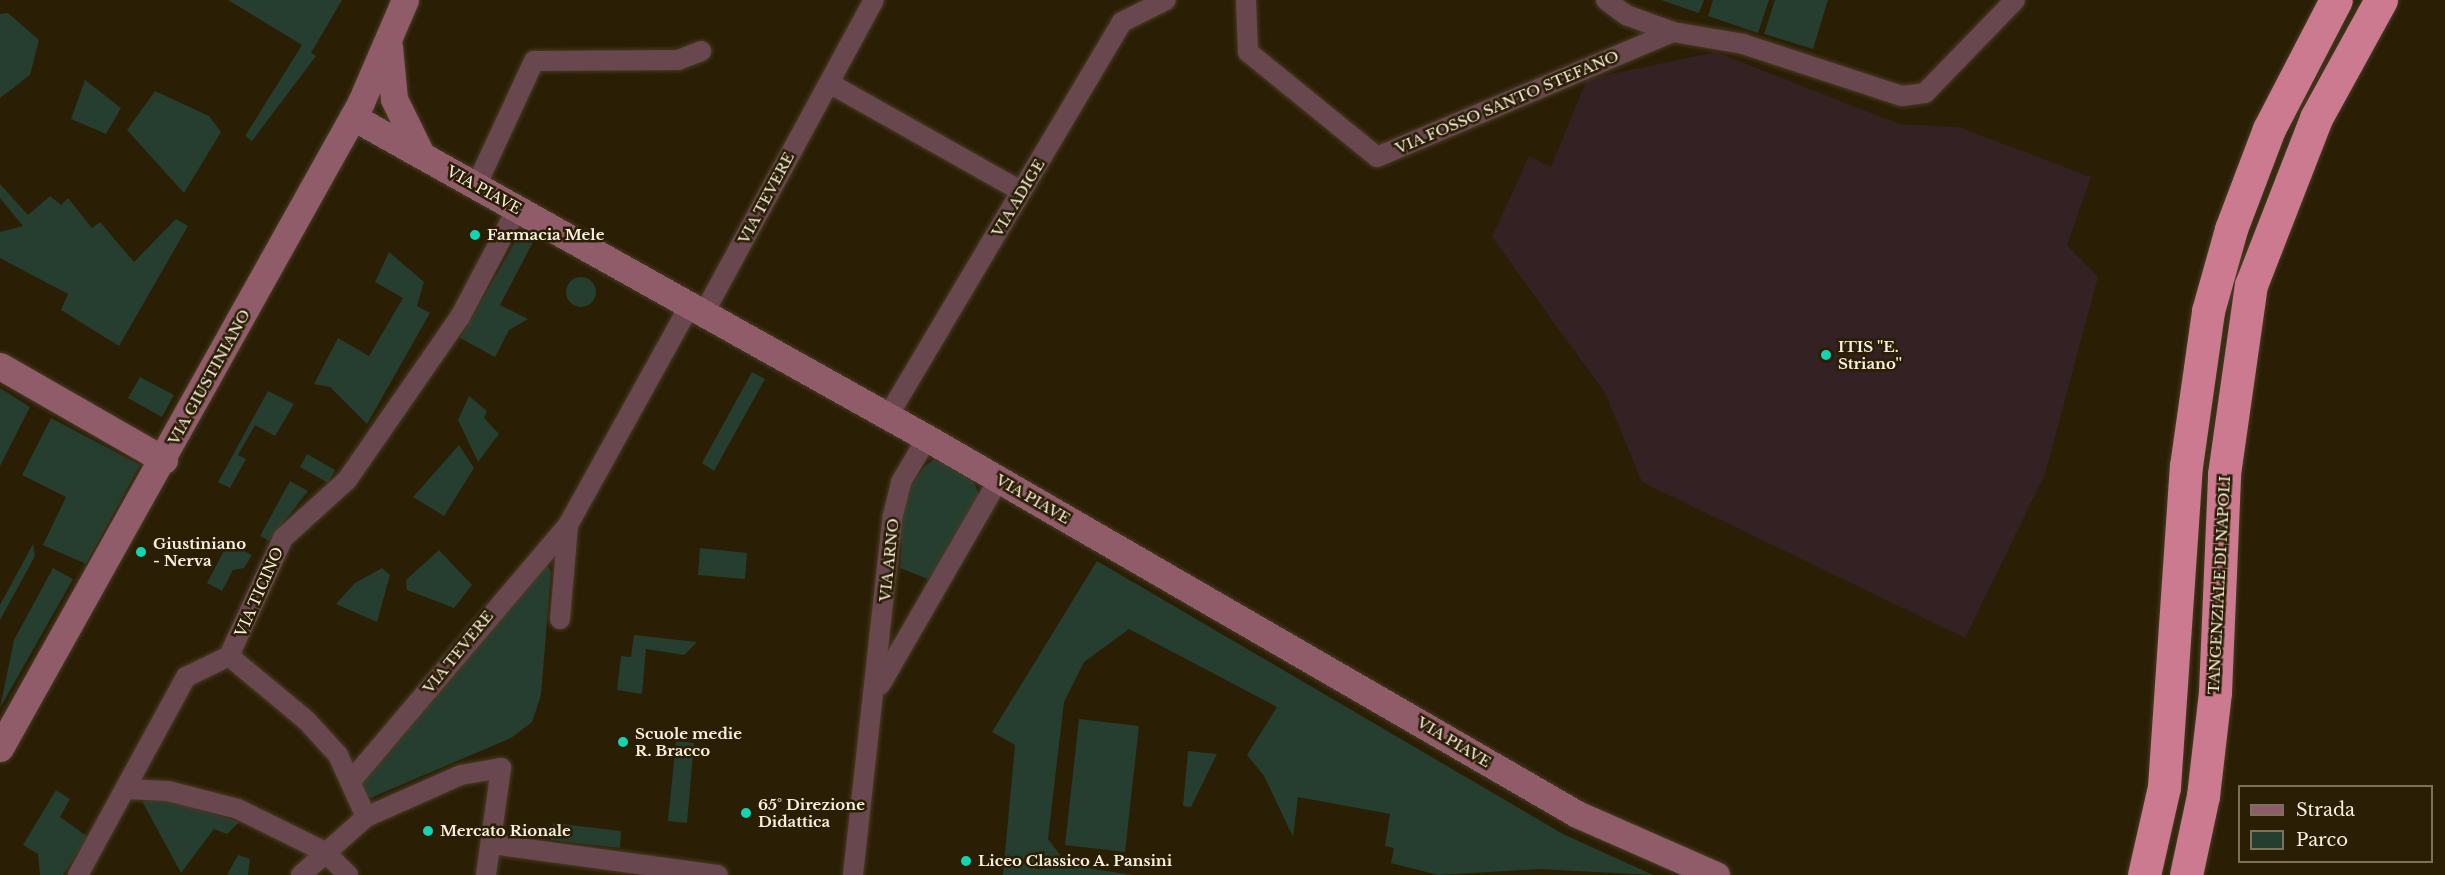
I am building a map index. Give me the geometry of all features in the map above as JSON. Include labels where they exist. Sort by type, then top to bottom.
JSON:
[{"type":"highway","points":[[2144,875],[2169,736],[2191,411],[2208,311],[2231,229],[2274,118],[2336,0]]},
{"type":"highway","name":"TANGENZIALE DI NAPOLI","points":[[2186,875],[2204,796],[2215,692],[2218,544],[2236,364],[2251,285],[2316,118],[2381,0]]},
{"type":"street","name":"VIA GIUSTINIANO","points":[[0,748],[164,460],[353,117],[389,42],[405,0]]},
{"type":"street","name":"VIA TEVERE","points":[[351,781],[568,525],[829,83],[874,0]]},
{"type":"street","name":"VIA FOSSO SANTO STEFANO","points":[[1246,0],[1248,52],[1377,157],[1673,32]]},
{"type":"street","points":[[1606,0],[1629,7],[1673,32],[1743,44],[1902,96],[1926,93],[2015,0]]},
{"type":"street","name":"VIA ADIGE","points":[[888,416],[1122,22],[1155,2]]},
{"type":"street","points":[[389,42],[394,99],[421,155]]},
{"type":"street","points":[[476,186],[534,61],[678,60],[700,51]]},
{"type":"street","points":[[829,83],[1022,191]]},
{"type":"street","name":"VIA PIAVE","points":[[353,117],[927,438],[1577,814],[1716,875]]},
{"type":"street","name":"VIA TICINO","points":[[366,817],[338,755],[306,720],[229,656],[283,538],[347,480],[460,317],[517,208]]},
{"type":"street","points":[[0,366],[164,460]]},
{"type":"street","name":"VIA ARNO","points":[[853,875],[877,690],[893,515],[901,482],[927,438]]},
{"type":"street","name":"VIA ARNO","points":[[877,690],[999,479]]},
{"type":"street","name":"VIA TEVERE","points":[[561,618],[568,525]]},
{"type":"street","points":[[80,873],[186,677],[229,656]]},
{"type":"street","points":[[301,875],[366,817],[461,775],[501,768],[486,875]]},
{"type":"street","points":[[125,789],[168,791],[238,809],[325,852],[348,875]]},
{"type":"street","points":[[491,844],[718,875]]},
{"type":"shaded area","name":"ITIS ''E. Striano''","points":[[1716,52],[1899,124],[1958,127],[2091,177],[2067,245],[2098,277],[2045,474],[1965,638],[1642,482],[1605,393],[1492,237],[1529,156],[1551,167],[1587,79]]},
{"type":"green space","points":[[228,0],[342,0],[311,53],[316,56],[252,141],[245,136],[302,45]]},
{"type":"green space","points":[[1661,0],[1704,0],[1699,13]]},
{"type":"green space","points":[[1713,0],[1769,0],[1758,33],[1708,16]]},
{"type":"green space","points":[[1775,0],[1828,0],[1813,49],[1764,34]]},
{"type":"green space","points":[[8,13],[39,40],[30,75],[0,98],[0,14]]},
{"type":"green space","points":[[85,80],[121,108],[106,134],[71,119]]},
{"type":"green space","points":[[155,91],[209,116],[221,132],[184,193],[127,130]]},
{"type":"green space","points":[[0,184],[28,215],[50,196],[61,205],[68,198],[92,228],[100,222],[134,262],[176,219],[188,226],[119,346],[61,310],[68,294],[0,258],[0,232],[23,226],[0,198]]},
{"type":"green space","points":[[519,235],[533,242],[500,305],[528,319],[509,330],[495,357],[460,338]]},
{"type":"green space","points":[[389,252],[424,282],[417,306],[430,313],[367,424],[330,387],[314,384],[338,338],[369,356],[403,298],[375,282]]},
{"type":"green space","points":[[581,277],[592,281],[596,292],[592,303],[581,307],[570,303],[566,292],[570,281]]},
{"type":"green space","points":[[752,372],[765,379],[714,471],[702,463]]},
{"type":"green space","points":[[140,377],[174,395],[162,417],[128,398]]},
{"type":"green space","points":[[0,388],[30,407],[0,466]]},
{"type":"green space","points":[[268,391],[294,404],[275,436],[255,425],[238,455],[246,459],[230,488],[218,482]]},
{"type":"green space","points":[[469,396],[487,411],[484,418],[499,434],[478,462],[458,420]]},
{"type":"green space","points":[[51,418],[140,465],[86,564],[43,545],[66,497],[22,475]]},
{"type":"green space","points":[[459,445],[474,468],[444,516],[413,497]]},
{"type":"green space","points":[[942,453],[968,466],[982,503],[950,542],[944,566],[928,579],[900,568],[902,543],[892,527],[900,502],[924,467]]},
{"type":"green space","points":[[307,454],[335,470],[328,483],[300,467]]},
{"type":"green space","points":[[290,481],[308,491],[269,541],[260,536]]},
{"type":"green space","points":[[228,543],[252,555],[244,568],[233,570],[222,591],[207,583]]},
{"type":"green space","points":[[33,544],[35,556],[0,620],[0,605]]},
{"type":"green space","points":[[700,548],[747,553],[745,579],[698,575]]},
{"type":"green space","points":[[439,550],[472,585],[454,608],[407,590],[406,580]]},
{"type":"green space","points":[[1097,561],[1563,834],[1653,875],[1539,869],[1438,875],[1391,863],[1394,848],[1385,846],[1390,814],[1298,797],[1293,837],[1264,776],[1247,755],[1277,707],[1129,629],[1084,662],[1064,702],[1048,839],[1068,865],[1133,875],[1003,875],[1015,745],[992,732]]},
{"type":"green space","points":[[546,562],[551,572],[541,695],[532,722],[511,738],[368,799],[362,783]]},
{"type":"green space","points":[[53,568],[73,579],[0,708],[14,640]]},
{"type":"green space","points":[[382,568],[390,575],[377,622],[336,604],[355,583]]},
{"type":"green space","points":[[634,635],[697,642],[684,655],[646,649],[642,694],[617,690],[621,656],[631,657]]},
{"type":"green space","points":[[1079,719],[1139,726],[1125,852],[1065,845]]},
{"type":"green space","points":[[676,741],[694,743],[687,823],[668,821]]},
{"type":"green space","points":[[1188,751],[1217,754],[1191,807],[1183,806]]},
{"type":"green space","points":[[56,790],[70,799],[60,817],[88,837],[63,875],[40,875],[38,854],[23,845]]},
{"type":"green space","points":[[168,799],[239,822],[227,834],[214,829],[181,873],[142,801]]},
{"type":"green space","points":[[553,823],[621,831],[620,848],[551,840]]},
{"type":"green space","points":[[238,855],[250,859],[248,875],[227,875]]},
{"type":"place","name":"Farmacia Mele","points":[[475,235]]},
{"type":"place","name":"ITIS ''E. Striano''","points":[[1826,355]]},
{"type":"place","name":"Giustiniano - Nerva","points":[[141,552]]},
{"type":"place","name":"Scuole medie R. Bracco","points":[[623,742]]},
{"type":"place","name":"65° Direzione Didattica","points":[[746,813]]},
{"type":"place","name":"Mercato Rionale","points":[[428,831]]},
{"type":"place","name":"Liceo Classico A. Pansini","points":[[966,861]]}]
